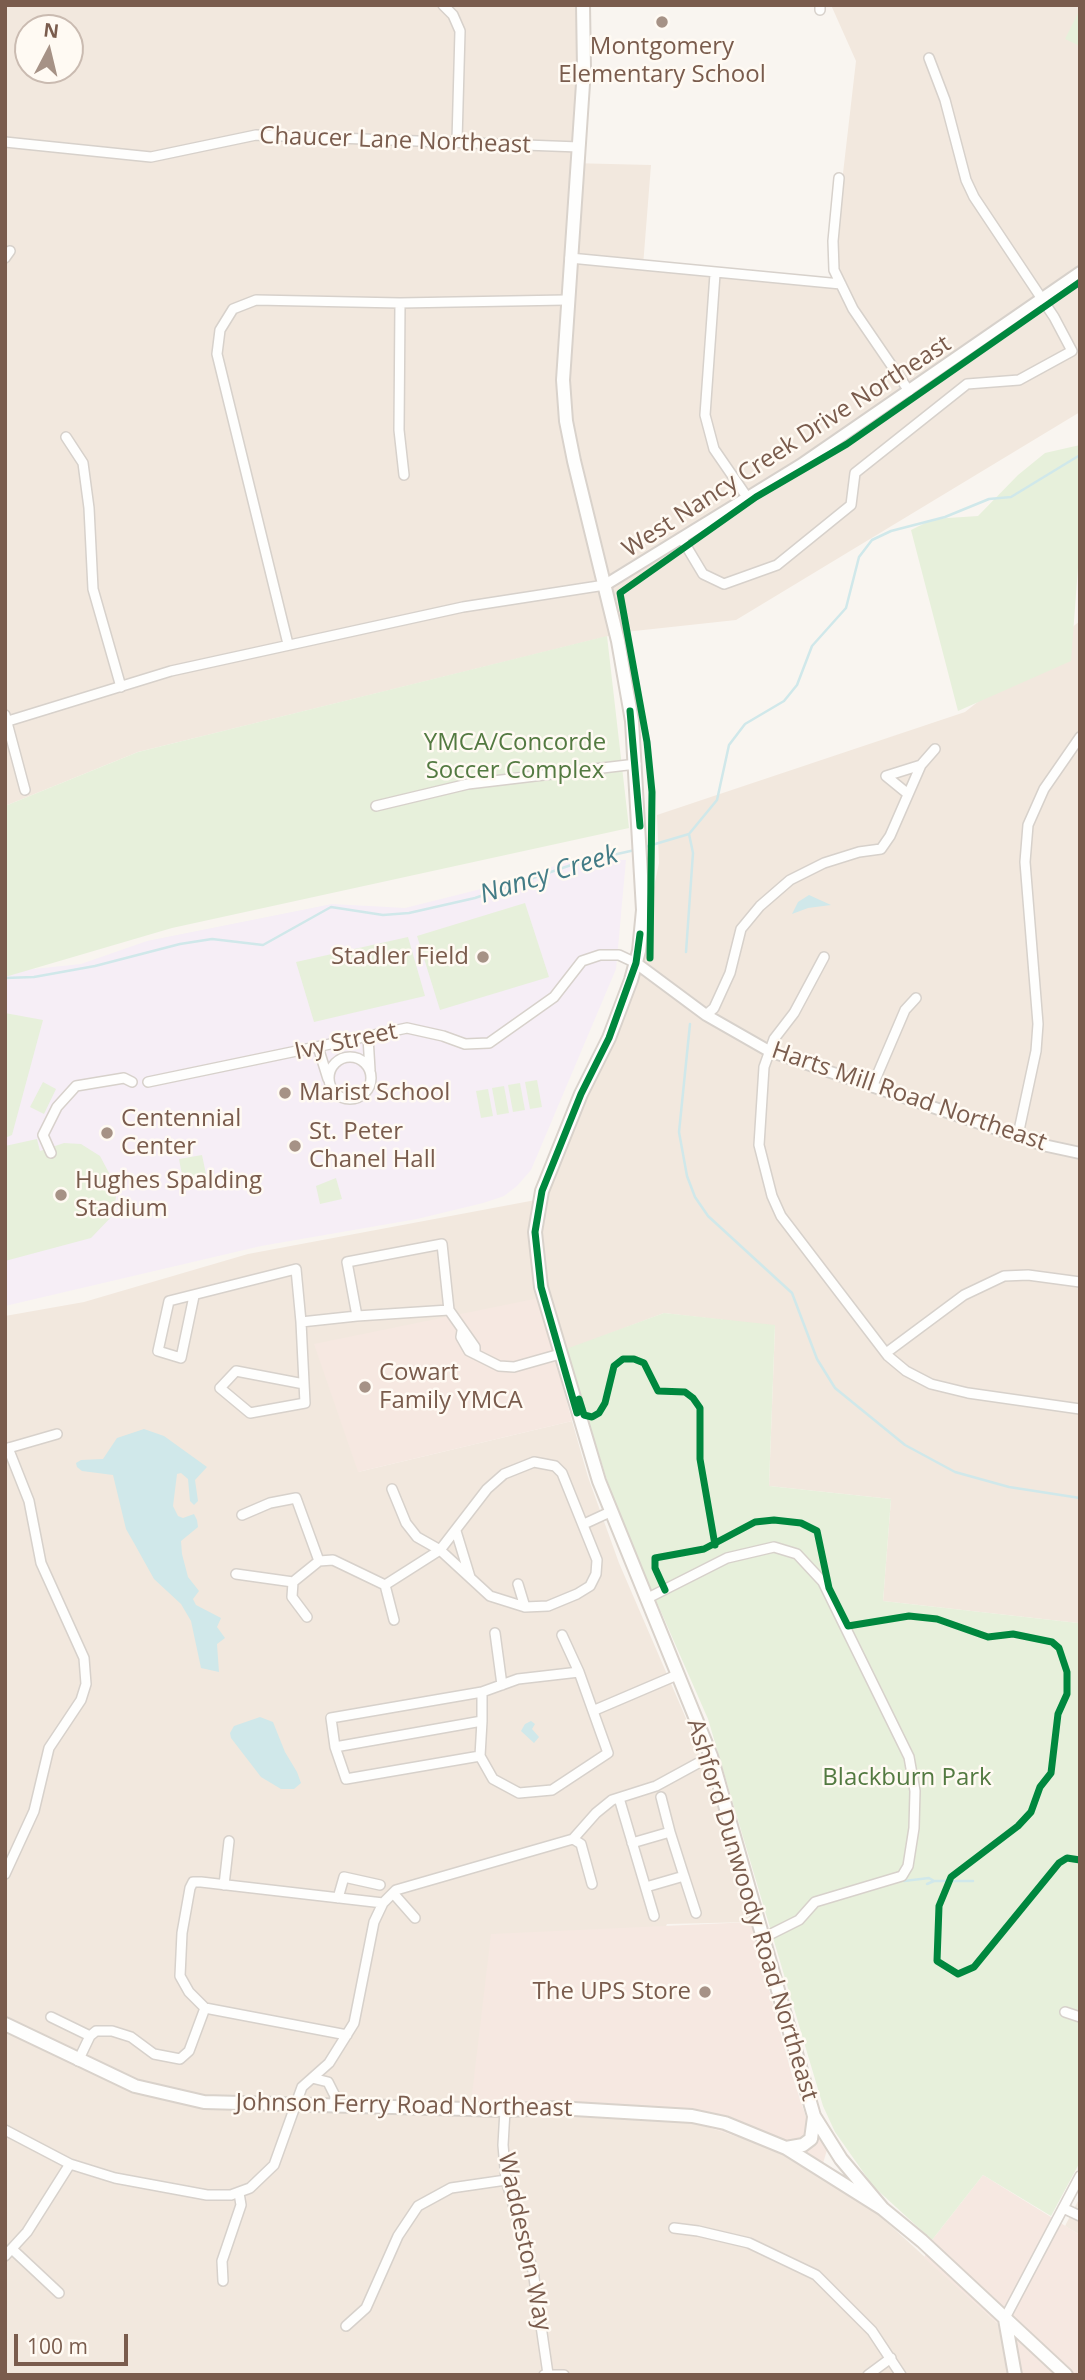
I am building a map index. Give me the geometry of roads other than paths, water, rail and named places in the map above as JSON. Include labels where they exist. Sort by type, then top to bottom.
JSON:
[{"type":"main road","name":"Ashford Dunwoody Road Northeast","points":[[583,5],[584,69],[566,300],[563,380],[566,421],[605,585],[630,707],[636,764],[643,910],[636,963],[610,1038],[582,1094],[542,1191],[535,1232],[541,1287],[610,1512],[711,1756],[814,2116],[841,2159],[883,2209]]},
{"type":"main road","name":"Johnson Ferry Road Northeast","points":[[5,2024],[135,2086],[181,2098],[228,2104],[505,2110],[556,2108],[692,2116],[725,2123],[786,2148],[883,2209]]},
{"type":"main road","points":[[786,2148],[803,2145],[811,2139],[814,2116]]},
{"type":"main road","points":[[809,2161],[822,2163],[841,2159]]},
{"type":"main road","points":[[883,2209],[1066,2375]]},
{"type":"main road","points":[[1005,2318],[1015,2375]]},
{"type":"main road","points":[[1014,2358],[1021,2375]]},
{"type":"street","points":[[443,5],[453,15],[460,31],[457,141]]},
{"type":"street","points":[[682,539],[702,574],[724,584],[777,565],[850,505],[855,473],[967,384],[1018,380],[1072,351],[1042,299],[983,215],[966,180],[945,100],[929,58]]},
{"type":"street","name":"Chaucer Lane Northeast","points":[[5,142],[151,157],[256,135],[579,148]]},
{"type":"street","points":[[839,178],[833,241],[834,270],[853,309],[909,391]]},
{"type":"street","points":[[570,258],[841,284]]},
{"type":"street","name":"West Nancy Creek Drive Northeast","points":[[6,720],[171,671],[504,599],[605,585],[682,539],[909,391],[1080,272]]},
{"type":"street","points":[[715,274],[705,415],[714,449],[747,497]]},
{"type":"street","points":[[288,645],[217,354],[220,330],[233,309],[256,300],[400,303],[566,300]]},
{"type":"street","points":[[400,303],[399,430],[404,475]]},
{"type":"street","points":[[66,437],[83,463],[89,508],[93,589],[121,687]]},
{"type":"street","points":[[6,720],[25,790]]},
{"type":"street","points":[[1018,1135],[1036,1051],[1038,1024],[1025,862],[1028,825],[1044,789],[1080,737]]},
{"type":"street","points":[[706,1015],[714,1008],[730,974],[741,929],[760,906],[790,880],[824,863],[859,852],[881,849],[921,765],[936,749]]},
{"type":"street","points":[[376,806],[468,784],[636,764]]},
{"type":"street","points":[[908,794],[886,776],[921,765]]},
{"type":"street","name":"Ivy Street","points":[[148,1082],[407,1028],[465,1044],[489,1043],[554,998],[582,961],[600,955],[619,955],[636,963]]},
{"type":"street","points":[[824,957],[794,1013],[769,1051],[761,1088],[759,1145],[772,1196],[781,1216],[886,1353],[906,1371],[931,1384],[968,1393],[1080,1409]]},
{"type":"street","name":"Harts Mill Road Northeast","points":[[636,963],[706,1015],[769,1051],[1018,1135],[1080,1153]]},
{"type":"street","points":[[873,1087],[905,1010],[916,998]]},
{"type":"street","points":[[318,1047],[329,1081],[341,1097],[355,1098],[366,1091],[370,1072],[368,1037]]},
{"type":"street","points":[[329,1081],[331,1068],[341,1058],[355,1057],[370,1072]]},
{"type":"street","points":[[51,1153],[43,1135],[57,1107],[76,1086],[124,1078],[132,1082]]},
{"type":"street","points":[[357,1316],[347,1262],[442,1244],[449,1310],[462,1331],[461,1337],[475,1354],[499,1366],[514,1367],[560,1353]]},
{"type":"street","points":[[194,1296],[181,1357],[158,1351],[169,1301],[296,1269],[301,1322],[305,1403],[250,1413],[220,1388],[236,1371],[304,1384]]},
{"type":"street","points":[[886,1353],[964,1295],[1004,1276],[1028,1275],[1080,1282]]},
{"type":"street","points":[[301,1322],[449,1310]]},
{"type":"street","points":[[5,1874],[34,1811],[49,1748],[81,1700],[86,1684],[84,1658],[41,1563],[29,1501],[7,1449],[57,1434]]},
{"type":"street","points":[[385,1585],[440,1550],[486,1489],[504,1474],[534,1462],[555,1466],[562,1473],[597,1560],[596,1574],[590,1586],[548,1606],[525,1607],[491,1596],[471,1579],[440,1550],[428,1540],[417,1537],[406,1523],[392,1489]]},
{"type":"street","points":[[242,1515],[270,1503],[296,1498],[319,1561]]},
{"type":"street","points":[[584,1524],[610,1512]]},
{"type":"street","points":[[456,1531],[471,1579]]},
{"type":"street","points":[[646,1599],[727,1558],[774,1548],[797,1554],[823,1582],[909,1758],[915,1791],[914,1828],[908,1866],[902,1876],[815,1902],[799,1920],[763,1938]]},
{"type":"street","points":[[236,1574],[293,1582],[319,1561],[333,1560],[385,1585],[394,1620]]},
{"type":"street","points":[[293,1582],[292,1597],[307,1617]]},
{"type":"street","points":[[518,1584],[525,1607]]},
{"type":"street","points":[[495,1633],[502,1685]]},
{"type":"street","points":[[482,1692],[480,1756],[493,1779],[519,1793],[552,1790],[608,1753],[595,1710],[562,1635]]},
{"type":"street","points":[[480,1756],[346,1779],[335,1746],[331,1718],[482,1692],[518,1679],[579,1672]]},
{"type":"street","points":[[595,1710],[677,1675]]},
{"type":"street","points":[[335,1746],[482,1721]]},
{"type":"street","points":[[5,2130],[70,2164],[115,2178],[191,2193],[222,2196],[239,2193],[260,2182],[274,2165],[298,2106],[302,2087],[329,2063],[354,2023],[374,1922],[383,1903],[393,1893],[573,1839],[596,1813],[619,1798],[656,1786],[711,1756]]},
{"type":"street","points":[[661,1797],[696,1913]]},
{"type":"street","points":[[619,1798],[654,1916]]},
{"type":"street","points":[[632,1843],[670,1832]]},
{"type":"street","points":[[573,1839],[581,1844],[592,1884]]},
{"type":"street","points":[[223,1885],[229,1841]]},
{"type":"street","points":[[646,1887],[684,1876]]},
{"type":"street","points":[[338,1898],[344,1877],[380,1885]]},
{"type":"street","points":[[347,2035],[205,2008],[189,1992],[180,1976],[181,1933],[193,1882],[383,1903]]},
{"type":"street","points":[[393,1893],[415,1919]]},
{"type":"street","points":[[78,2061],[90,2036],[96,2031],[112,2031],[131,2037],[154,2054],[180,2059],[189,2051],[205,2008]]},
{"type":"street","points":[[1065,2012],[1080,2017]]},
{"type":"street","points":[[51,2017],[90,2036]]},
{"type":"street","points":[[329,2063],[328,2082],[335,2096],[334,2107]]},
{"type":"street","points":[[312,2078],[328,2082]]},
{"type":"street","name":"Waddeston Way","points":[[505,2110],[503,2145],[506,2180],[533,2271],[546,2374]]},
{"type":"street","points":[[59,2293],[8,2253],[27,2232],[70,2164]]},
{"type":"street","points":[[1005,2318],[1080,2176]]},
{"type":"street","points":[[346,2326],[366,2308],[398,2236],[418,2206],[451,2188],[506,2180]]},
{"type":"street","points":[[223,2281],[222,2261],[241,2205],[239,2193]]},
{"type":"street","points":[[1063,2208],[1080,2216]]},
{"type":"street","points":[[674,2228],[749,2244],[816,2275],[857,2313],[901,2375]]},
{"type":"street","points":[[868,2375],[891,2358]]},
{"type":"street","points":[[546,2374],[564,2375]]},
{"type":"water","points":[[809,895],[831,905],[808,908],[792,914],[798,902]]},
{"type":"water","points":[[144,1429],[164,1436],[207,1467],[195,1480],[198,1501],[194,1505],[190,1501],[188,1479],[181,1473],[177,1474],[173,1506],[178,1516],[183,1518],[194,1514],[197,1520],[198,1527],[181,1541],[182,1554],[188,1577],[199,1591],[193,1599],[196,1605],[221,1618],[217,1627],[225,1638],[217,1644],[219,1672],[201,1668],[191,1621],[181,1604],[154,1579],[126,1529],[113,1475],[82,1471],[77,1467],[76,1463],[81,1460],[103,1459],[117,1438]]},
{"type":"water","points":[[260,1717],[273,1722],[285,1752],[297,1772],[301,1783],[294,1789],[281,1789],[261,1777],[231,1738],[230,1733],[234,1726]]},
{"type":"water","points":[[531,1721],[535,1724],[532,1729],[539,1737],[534,1743],[521,1731],[525,1724]]},
{"type":"waterway","name":"Nancy Creek","points":[[645,847],[689,834],[717,800],[729,745],[745,724],[784,701],[797,685],[812,646],[846,608],[859,557],[872,540],[891,531],[945,517],[989,499],[1011,497],[1080,455]]},
{"type":"waterway","points":[[686,952],[693,853],[689,834]]},
{"type":"waterway","name":"Nancy Creek","points":[[5,978],[34,977],[95,966],[180,944],[212,939],[263,945],[331,907],[383,915],[409,913],[475,898],[577,863],[635,850]]},
{"type":"waterway","points":[[690,1024],[679,1132],[687,1176],[695,1197],[708,1216],[792,1293],[817,1359],[835,1388],[905,1445],[955,1472],[1009,1487],[1080,1498]]},
{"type":"waterway","points":[[904,1881],[929,1878],[934,1881],[973,1881]]},
{"type":"waterway","points":[[927,1884],[934,1881]]},
{"type":"place","name":"Montgomery Elementary School","points":[[662,22]]},
{"type":"place","name":"Stadler Field","points":[[483,957]]},
{"type":"place","name":"Marist School","points":[[285,1093]]},
{"type":"place","name":"Centennial Center","points":[[107,1133]]},
{"type":"place","name":"St. Peter Chanel Hall","points":[[295,1146]]},
{"type":"place","name":"Hughes Spalding Stadium","points":[[61,1195]]},
{"type":"place","name":"Cowart Family YMCA","points":[[365,1387]]},
{"type":"place","name":"The UPS Store","points":[[705,1992]]},
{"type":"park label","name":"YMCA/Concorde Soccer Complex","points":[[515,757]]},
{"type":"park label","name":"Blackburn Park","points":[[907,1778]]}]
